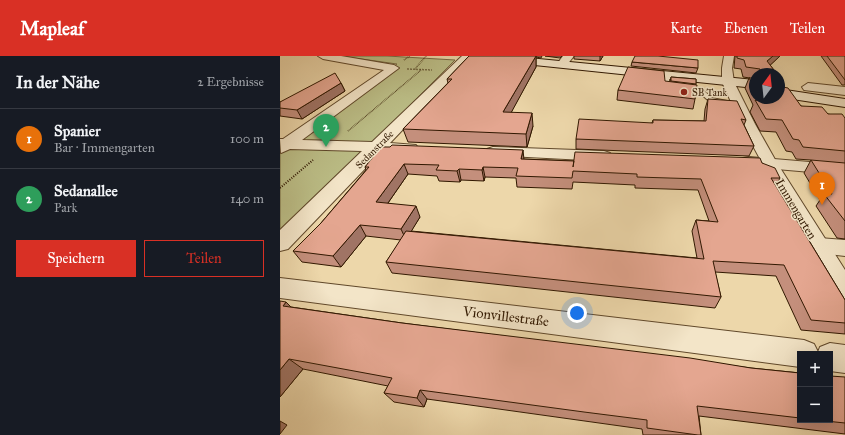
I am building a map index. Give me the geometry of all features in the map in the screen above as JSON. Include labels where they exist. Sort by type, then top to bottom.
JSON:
[{"type":"street","points":[[281,146],[394,68],[323,56]]},
{"type":"street","name":"Sedanstraße","points":[[280,243],[468,56]]},
{"type":"street","points":[[477,56],[565,60],[667,75],[749,84]]},
{"type":"street","points":[[728,82],[727,68],[729,56]]},
{"type":"street","points":[[728,82],[749,87]]},
{"type":"street","name":"Immengarten","points":[[728,82],[769,163],[845,291]]},
{"type":"street","points":[[808,87],[845,91]]},
{"type":"street","points":[[785,89],[845,97]]},
{"type":"street","points":[[785,94],[845,103]]},
{"type":"street","points":[[281,146],[423,149]]},
{"type":"street","points":[[478,151],[619,157]]},
{"type":"street","points":[[737,162],[769,163],[845,170]]},
{"type":"street","points":[[819,246],[845,248]]},
{"type":"street","name":"Vionvillestraße","points":[[280,288],[797,353]]},
{"type":"street","points":[[833,357],[845,359]]},
{"type":"lane","points":[[667,75],[665,88],[703,92],[710,100],[738,102]]},
{"type":"path","points":[[280,188],[421,70],[414,69],[426,56]]},
{"type":"green space","points":[[340,56],[387,56],[455,60],[280,236],[280,148],[397,64]]},
{"type":"building","points":[[469,56],[536,56],[503,112],[532,113],[526,134],[403,129],[452,79],[447,79]]},
{"type":"building","points":[[635,56],[658,56],[698,60],[698,68],[632,62]]},
{"type":"building","points":[[737,56],[773,56],[767,61],[772,68],[746,67],[744,60],[737,58]]},
{"type":"building","points":[[827,56],[845,56],[845,80]]},
{"type":"building","points":[[628,67],[664,71],[665,81],[697,85],[695,99],[618,90]]},
{"type":"building","points":[[335,73],[341,83],[297,110],[280,108],[280,102]]},
{"type":"building","points":[[671,77],[696,79],[696,84],[671,81]]},
{"type":"building","points":[[785,87],[788,88],[801,106],[822,107],[828,114],[842,114],[845,118],[845,151],[803,147],[799,140],[793,139],[782,120],[766,119],[757,104],[785,104]]},
{"type":"building","points":[[708,99],[737,101],[746,120],[741,119],[754,146],[576,139],[579,119],[653,123],[653,120],[706,121]]},
{"type":"building","points":[[392,145],[523,150],[521,159],[574,161],[575,152],[760,158],[762,163],[775,168],[780,178],[771,178],[845,300],[845,323],[811,320],[784,265],[713,261],[721,297],[386,262],[406,231],[704,259],[696,220],[718,222],[701,179],[637,177],[637,174],[573,171],[572,178],[516,176],[518,168],[483,167],[482,170],[459,169],[457,171],[436,170],[439,165],[404,164],[376,202],[416,206],[401,229],[360,225],[333,256],[293,251],[321,223],[369,167],[365,167],[381,147],[390,147]]},
{"type":"building","points":[[811,160],[845,163],[845,221],[824,194],[832,194]]},
{"type":"building","points":[[280,301],[286,302],[283,306],[402,323],[690,358],[751,368],[797,373],[797,418],[697,406],[701,435],[698,435],[647,428],[647,420],[420,390],[417,398],[384,393],[392,378],[289,359],[280,370]]},
{"type":"building","points":[[833,376],[845,377],[845,423],[833,422]]},
{"type":"place","name":"SB Tank","points":[[684,92]]},
{"type":"place","name":"Sedanallee","points":[[326,147]]},
{"type":"place","name":"Spanier","points":[[822,205]]}]
